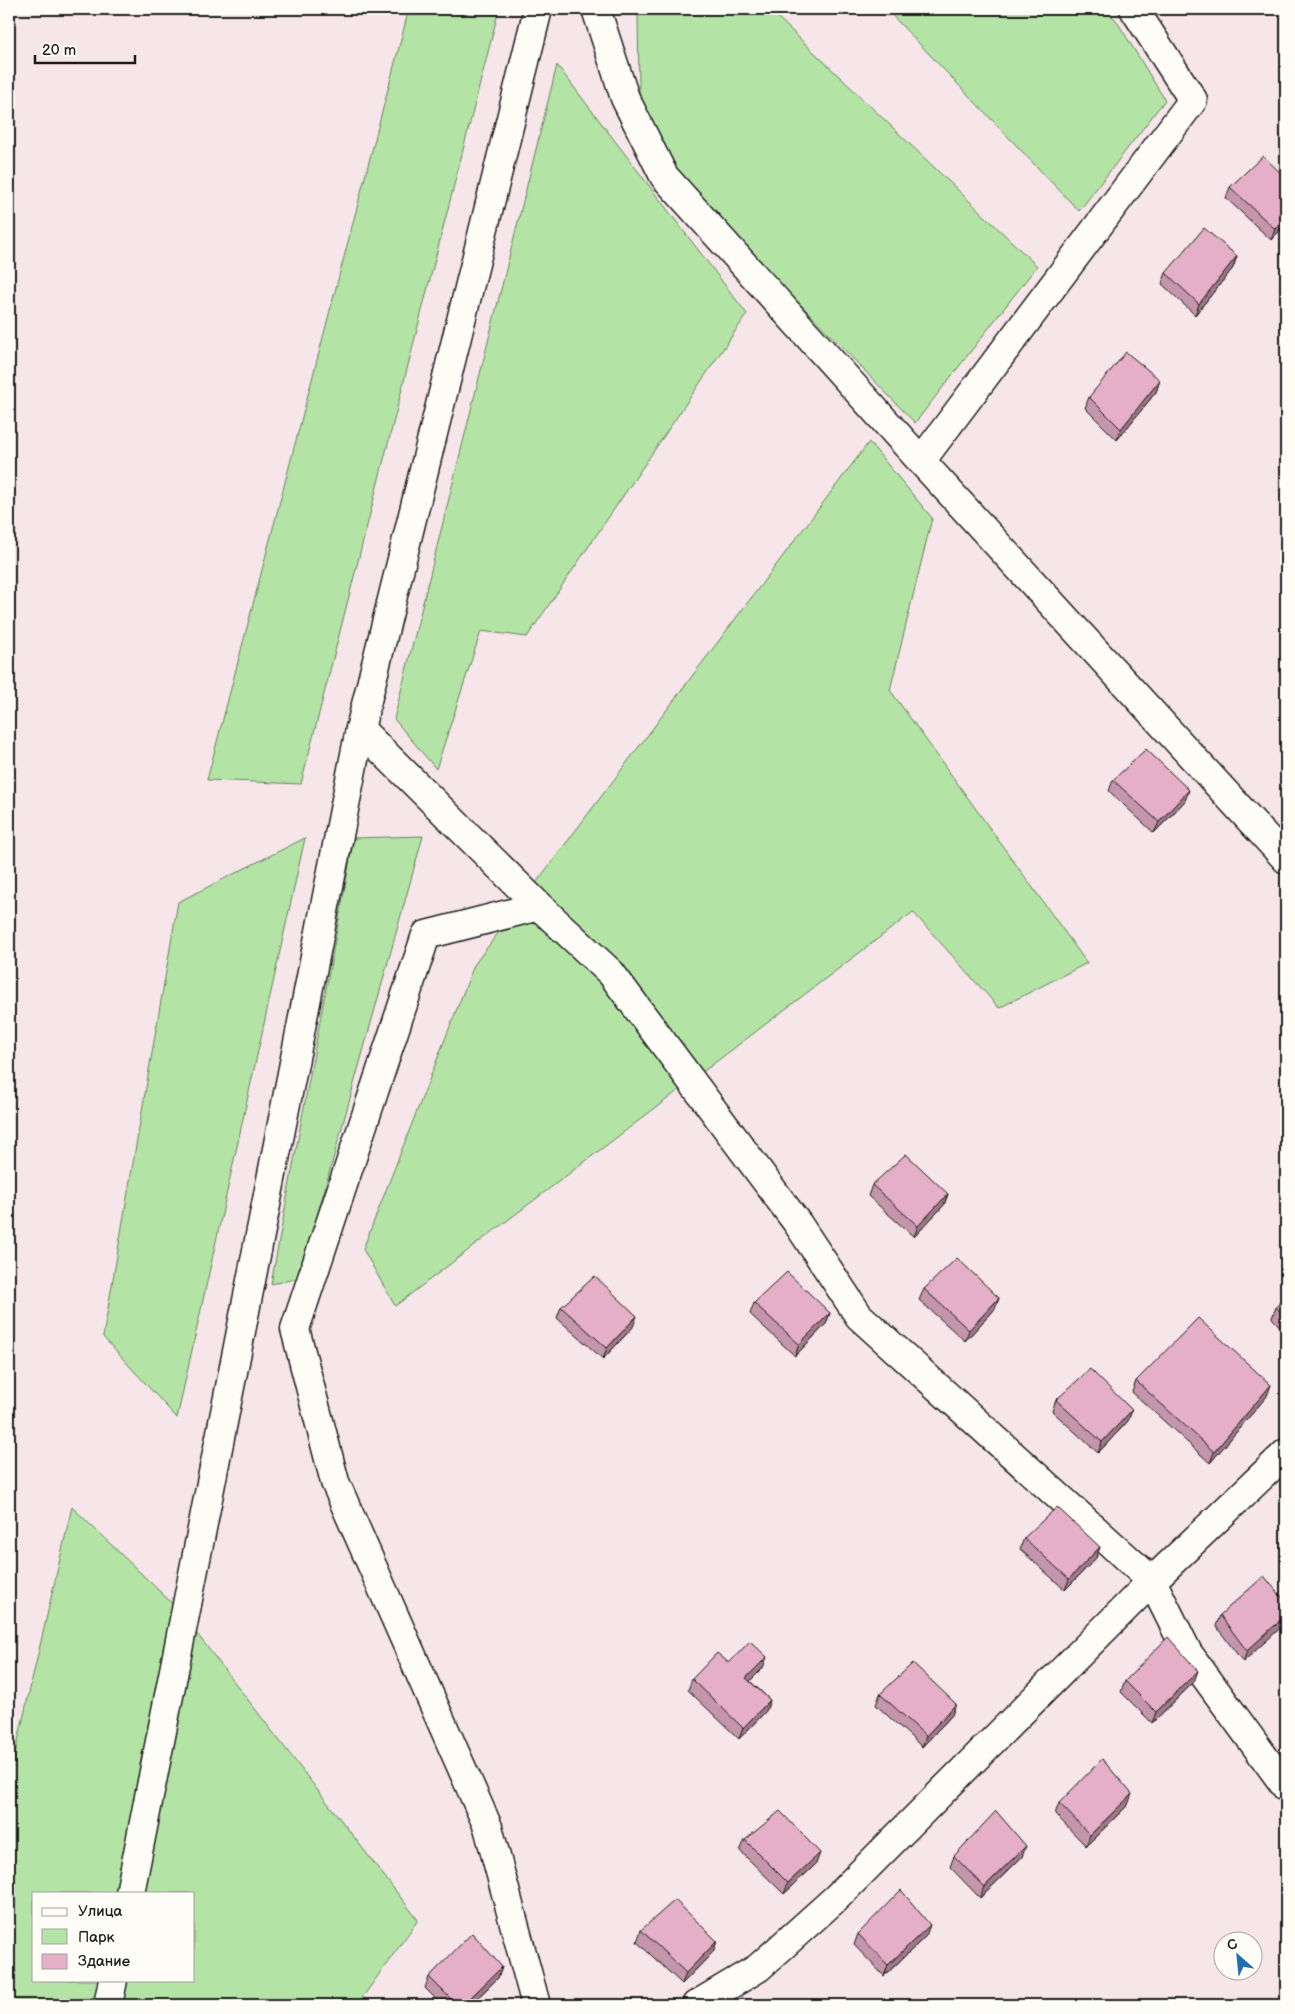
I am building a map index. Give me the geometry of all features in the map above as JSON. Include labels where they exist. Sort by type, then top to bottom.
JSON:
[{"type":"street","points":[[130,1892],[360,729],[538,9]]},
{"type":"street","points":[[596,9],[625,98],[664,176],[920,461],[1286,859]]},
{"type":"street","points":[[920,461],[1193,100],[1134,9]]},
{"type":"street","points":[[360,729],[539,906],[611,973],[798,1224],[859,1316],[1152,1581],[1188,1653],[1286,1787]]},
{"type":"street","points":[[536,2005],[488,1827],[335,1482],[295,1329],[426,935],[539,906]]},
{"type":"street","points":[[696,2005],[758,1968],[836,1898],[1152,1581],[1286,1453]]},
{"type":"street","points":[[108,2005],[113,1982]]},
{"type":"green space","points":[[409,9],[499,9],[301,784],[207,780]]},
{"type":"green space","points":[[638,9],[769,9],[1037,266],[915,423],[674,173],[639,92]]},
{"type":"green space","points":[[886,9],[1105,9],[1116,20],[1165,100],[1079,211]]},
{"type":"green space","points":[[557,65],[747,314],[527,637],[481,631],[436,769],[394,719]]},
{"type":"green space","points":[[869,442],[932,518],[890,690],[1087,963],[999,1008],[913,912],[395,1306],[363,1249],[474,965]]},
{"type":"green space","points":[[423,836],[300,1278],[271,1284],[354,838]]},
{"type":"green space","points":[[305,838],[177,1418],[103,1337],[178,902]]},
{"type":"green space","points":[[72,1507],[177,1608],[418,1920],[357,2005],[9,2005],[9,1780]]},
{"type":"building","points":[[1263,156],[1286,178],[1286,217],[1275,229],[1230,187]]},
{"type":"building","points":[[1204,228],[1237,256],[1199,304],[1166,273]]},
{"type":"building","points":[[1126,352],[1160,380],[1121,429],[1089,397]]},
{"type":"building","points":[[1146,749],[1189,790],[1159,822],[1113,780]]},
{"type":"building","points":[[906,1154],[948,1194],[918,1226],[872,1185]]},
{"type":"building","points":[[957,1258],[999,1298],[969,1330],[924,1289]]},
{"type":"building","points":[[787,1272],[830,1313],[799,1344],[754,1303]]},
{"type":"building","points":[[595,1276],[637,1316],[607,1348],[561,1307]]},
{"type":"building","points":[[1286,1296],[1286,1318],[1276,1307]]},
{"type":"building","points":[[1198,1318],[1271,1385],[1214,1452],[1136,1381]]},
{"type":"building","points":[[1090,1369],[1132,1410],[1102,1442],[1056,1400]]},
{"type":"building","points":[[1057,1507],[1100,1547],[1069,1579],[1024,1538]]},
{"type":"building","points":[[1264,1576],[1286,1602],[1286,1615],[1247,1651],[1220,1615]]},
{"type":"building","points":[[1168,1637],[1198,1671],[1156,1712],[1125,1681]]},
{"type":"building","points":[[750,1641],[767,1657],[746,1678],[770,1700],[743,1728],[692,1679],[717,1653],[729,1663]]},
{"type":"building","points":[[913,1663],[956,1704],[926,1736],[880,1694]]},
{"type":"building","points":[[1102,1759],[1132,1794],[1090,1835],[1059,1803]]},
{"type":"building","points":[[780,1811],[820,1853],[788,1883],[745,1840]]},
{"type":"building","points":[[996,1811],[1026,1846],[984,1887],[954,1856]]},
{"type":"building","points":[[901,1890],[930,1925],[888,1965],[858,1934]]},
{"type":"building","points":[[675,1900],[717,1941],[686,1973],[641,1930]]},
{"type":"building","points":[[472,1933],[502,1967],[463,2005],[457,2005],[429,1977]]}]
